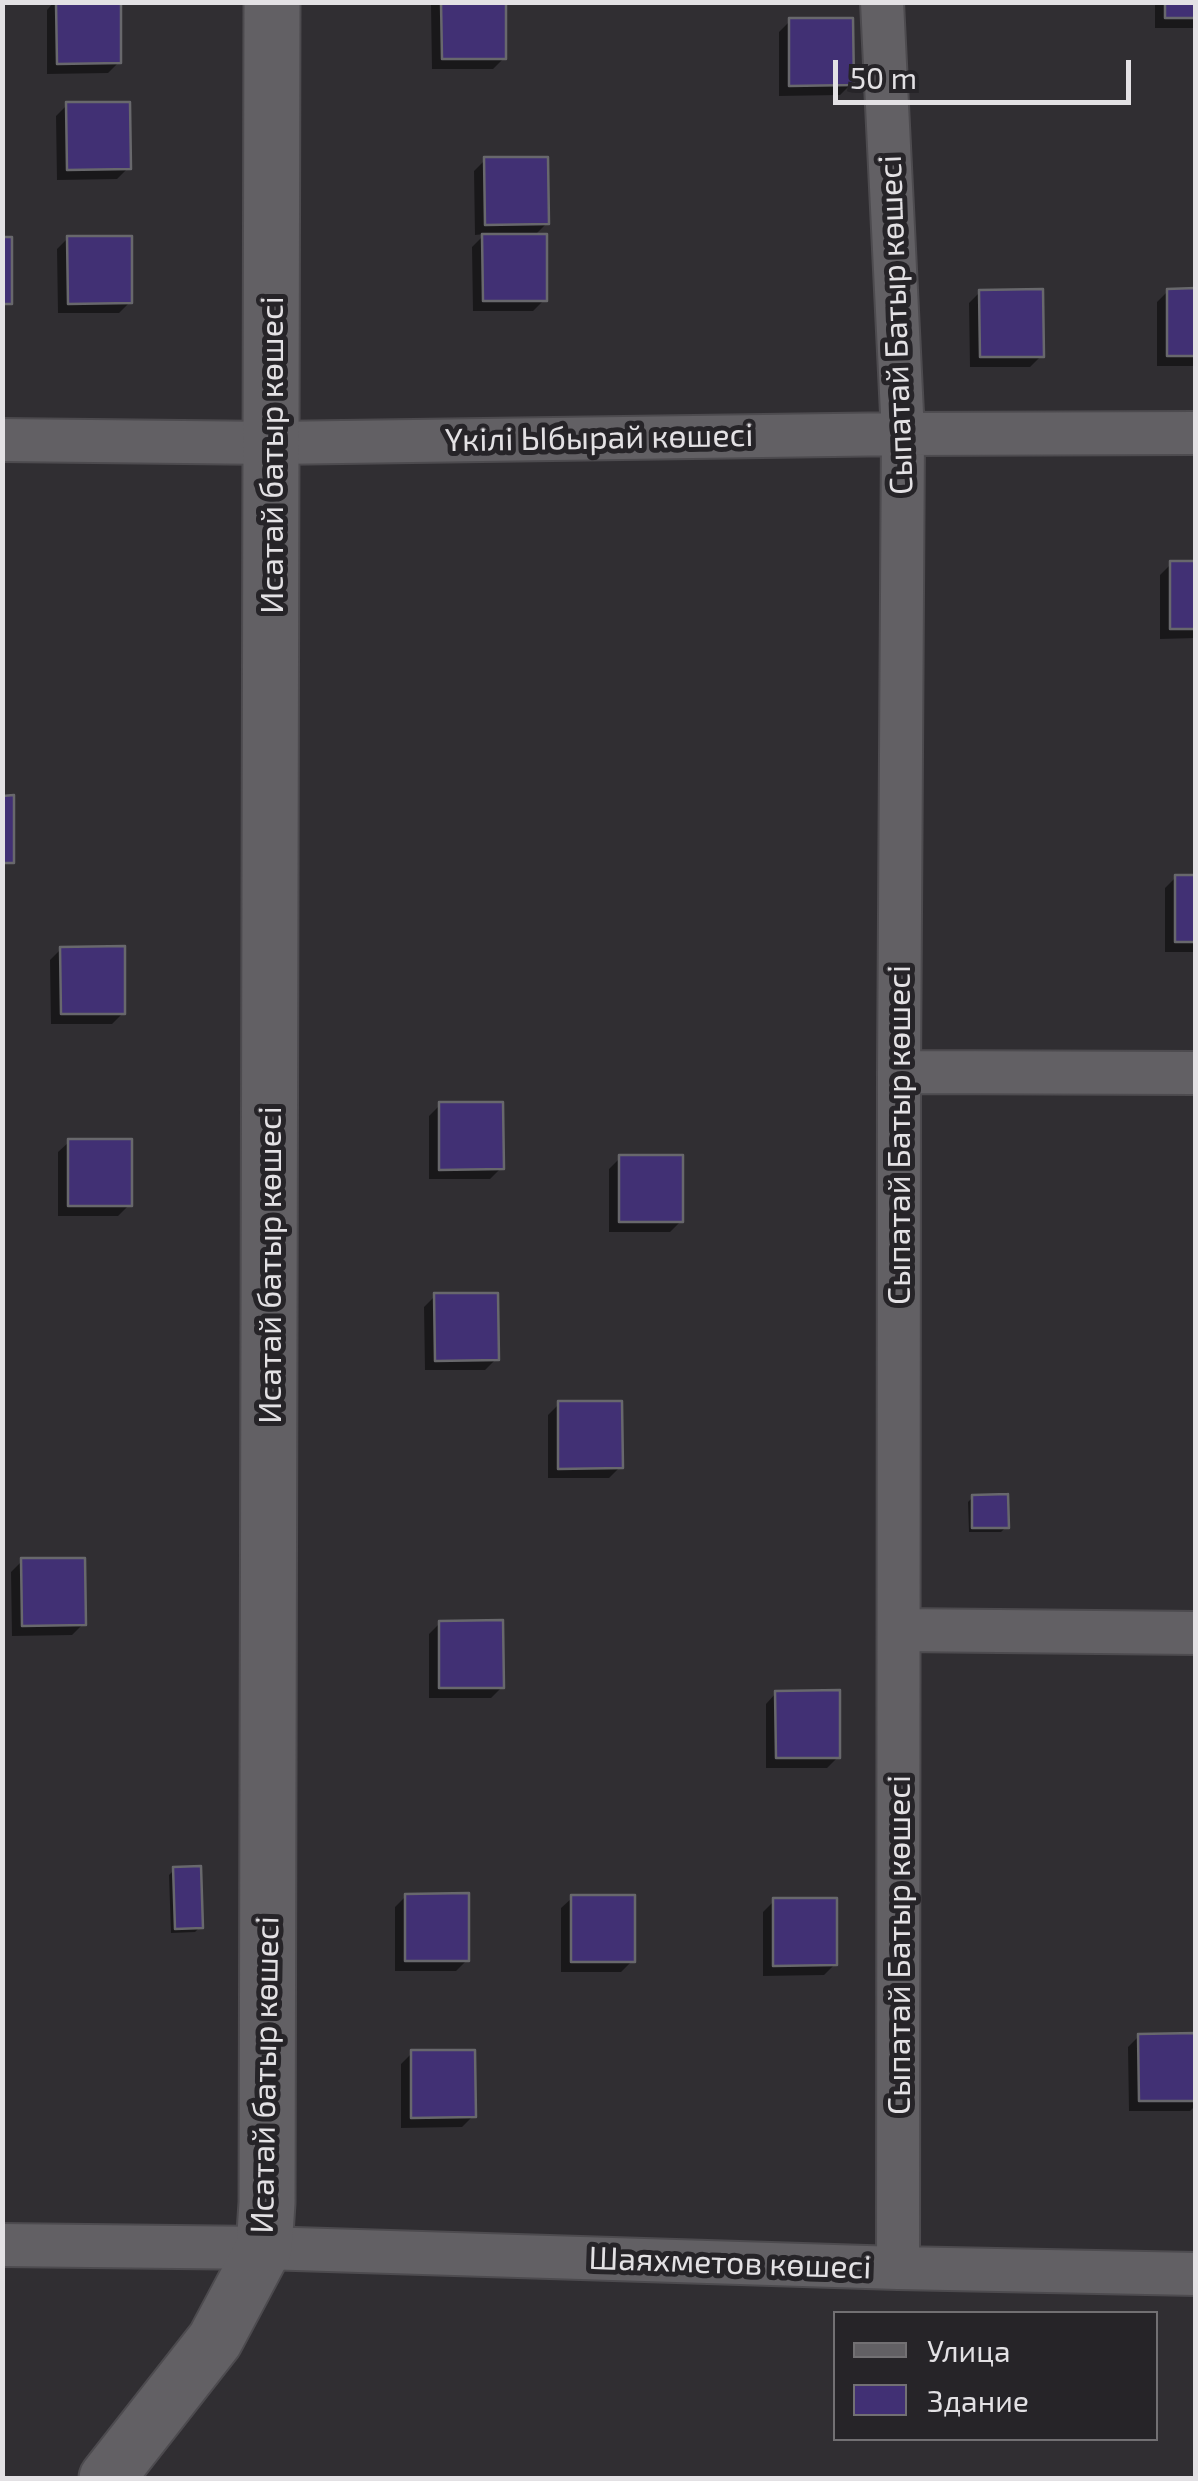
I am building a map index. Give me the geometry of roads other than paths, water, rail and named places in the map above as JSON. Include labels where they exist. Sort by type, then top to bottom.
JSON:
[{"type":"street","name":"Исатай батыр көшесі","points":[[108,2478],[215,2340],[264,2248],[272,2]]},
{"type":"street","name":"Сыпатай Батыр көшесі","points":[[882,2],[904,434],[898,1072],[898,2268]]},
{"type":"street","name":"Үкілі Ыбырай көшесі","points":[[2,440],[272,444],[1196,433]]},
{"type":"street","points":[[898,1072],[1196,1073]]},
{"type":"street","points":[[900,1630],[1196,1632]]},
{"type":"street","name":"Шаяхметов көшесі","points":[[2,2245],[264,2248],[1196,2274]]}]
